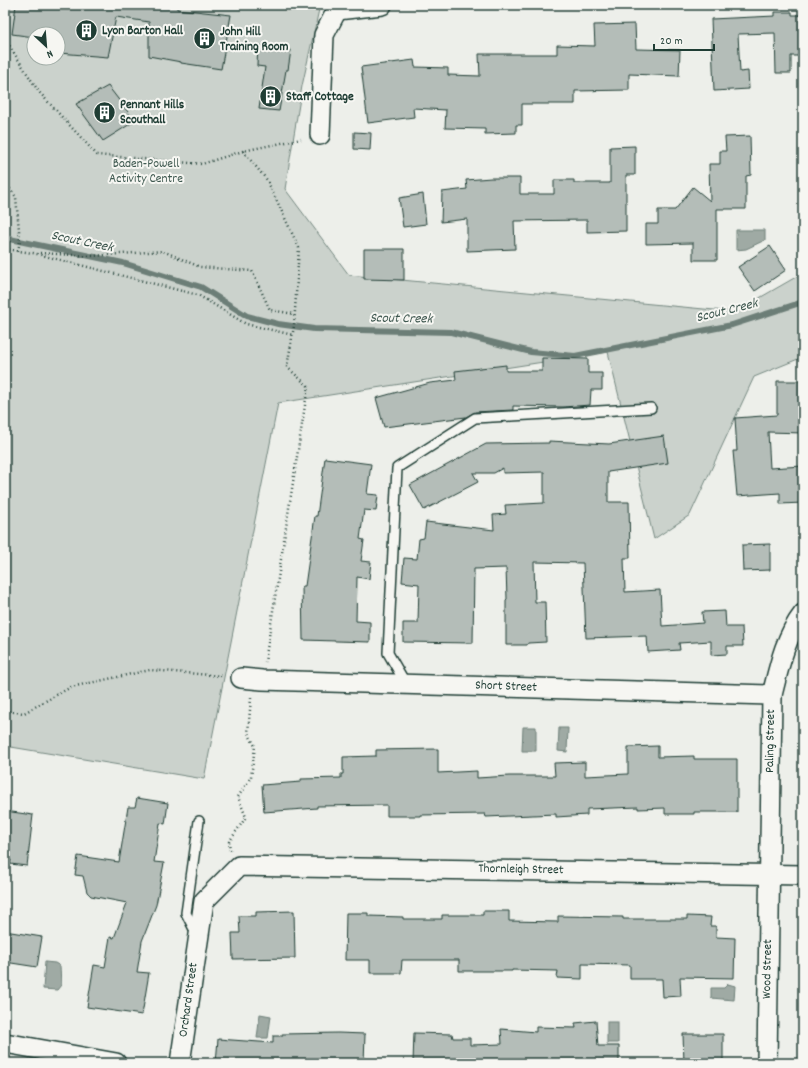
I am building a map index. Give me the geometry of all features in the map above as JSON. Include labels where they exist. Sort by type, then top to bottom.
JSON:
[{"type":"street","points":[[320,135],[324,35],[337,8],[382,5]]},
{"type":"street","name":"Paling Street","points":[[770,874],[772,695],[781,658],[794,625],[803,614]]},
{"type":"street","name":"Short Street","points":[[241,678],[262,680],[772,695]]},
{"type":"street","name":"Thornleigh Street","points":[[239,866],[803,875]]},
{"type":"street","name":"Orchard Street","points":[[180,1063],[204,901],[239,866]]},
{"type":"street","name":"Wood Street","points":[[767,1063],[770,874]]},
{"type":"street","points":[[5,1043],[116,1063]]},
{"type":"lane","points":[[406,684],[388,653],[397,468],[475,418],[651,408]]},
{"type":"lane","points":[[198,937],[186,913],[199,822]]},
{"type":"path","points":[[5,39],[39,92],[97,155],[202,164],[243,151],[320,135]]},
{"type":"path","points":[[243,151],[267,180],[300,248],[293,334],[287,367],[308,386],[262,680]]},
{"type":"path","points":[[5,182],[16,197],[20,241],[18,251]]},
{"type":"path","points":[[5,249],[33,253],[91,256],[163,251],[200,267],[252,271],[270,310],[295,314]]},
{"type":"path","points":[[33,253],[198,295],[246,324],[293,334]]},
{"type":"path","points":[[5,711],[24,713],[71,687],[150,670],[241,678]]},
{"type":"path","points":[[239,866],[230,850],[229,842],[246,817],[238,797],[251,777],[255,746],[248,733],[251,698]]},
{"type":"green space","name":"Baden-Powell Activity Centre","points":[[5,5],[320,5],[302,86],[285,189],[349,275],[735,312],[803,273],[803,357],[754,377],[690,515],[654,539],[608,352],[278,403],[204,779],[5,746]]},
{"type":"shaded area","points":[[736,230],[765,230],[765,240],[746,249],[736,250]]},
{"type":"shaded area","points":[[523,727],[536,727],[536,751],[522,751]]},
{"type":"shaded area","points":[[559,728],[568,728],[567,752],[558,751]]},
{"type":"shaded area","points":[[45,962],[55,963],[60,966],[61,985],[57,990],[43,989]]},
{"type":"shaded area","points":[[728,984],[735,986],[734,1000],[711,998],[711,988],[724,988]]},
{"type":"shaded area","points":[[260,1014],[271,1016],[268,1038],[257,1038]]},
{"type":"shaded area","points":[[607,1022],[618,1022],[618,1043],[607,1043]]},
{"type":"building","points":[[16,5],[177,5],[177,9],[231,15],[221,69],[181,63],[149,56],[149,22],[116,17],[108,57],[66,54],[66,26],[26,26],[26,36],[12,34]]},
{"type":"building","points":[[775,12],[792,12],[792,15],[803,15],[803,56],[791,56],[791,73],[776,73],[775,33],[738,34],[740,72],[748,71],[749,89],[714,91],[711,19],[775,16]]},
{"type":"building","points":[[635,24],[636,49],[680,50],[679,76],[629,74],[629,90],[575,91],[575,104],[522,104],[522,125],[516,125],[516,133],[485,134],[485,129],[445,128],[446,110],[413,108],[414,117],[368,123],[361,67],[414,60],[415,67],[448,68],[448,75],[480,76],[479,54],[557,54],[557,45],[595,46],[594,25]]},
{"type":"building","points":[[258,45],[291,50],[279,111],[259,109],[265,67],[257,66]]},
{"type":"building","name":"Pennant Hills Scouthall","points":[[108,86],[135,121],[103,141],[76,104]]},
{"type":"building","points":[[354,132],[371,133],[370,150],[354,149]]},
{"type":"building","points":[[750,136],[751,175],[746,176],[746,209],[717,209],[717,260],[693,260],[693,243],[646,244],[646,224],[658,224],[658,210],[675,210],[693,187],[710,201],[709,164],[720,164],[720,151],[726,151],[725,137]]},
{"type":"building","points":[[635,146],[635,175],[626,175],[626,231],[587,232],[587,220],[514,221],[515,249],[467,251],[467,219],[441,222],[442,192],[467,189],[466,180],[520,178],[520,194],[554,194],[554,180],[574,180],[574,183],[610,183],[610,147]]},
{"type":"building","points":[[423,194],[426,224],[403,227],[399,198]]},
{"type":"building","points":[[770,246],[786,270],[755,291],[738,267]]},
{"type":"building","points":[[364,249],[404,249],[404,280],[364,279]]},
{"type":"building","points":[[542,358],[588,359],[588,373],[602,373],[602,390],[591,390],[590,405],[563,407],[513,406],[513,410],[475,412],[466,417],[384,427],[376,398],[430,383],[456,380],[455,371],[506,365],[506,371],[542,371]]},
{"type":"building","points":[[777,381],[803,381],[803,433],[768,432],[770,468],[803,466],[803,503],[780,504],[780,493],[737,496],[733,451],[737,451],[735,418],[777,415]]},
{"type":"building","points":[[664,436],[668,463],[608,472],[608,502],[629,502],[630,558],[624,558],[625,592],[660,590],[662,626],[703,623],[702,612],[725,611],[726,627],[742,627],[743,646],[727,646],[727,654],[711,655],[711,641],[679,643],[680,650],[648,652],[647,636],[586,638],[583,563],[534,562],[535,602],[545,602],[546,642],[528,643],[527,645],[506,645],[506,568],[474,569],[473,643],[403,642],[403,623],[418,623],[419,584],[402,582],[404,558],[417,559],[419,539],[424,538],[426,522],[494,530],[493,515],[506,514],[505,505],[544,503],[544,472],[503,473],[503,468],[494,473],[473,473],[478,482],[424,510],[410,485],[486,444],[549,443],[549,441],[609,444]]},
{"type":"building","points":[[325,458],[371,464],[367,494],[378,495],[376,511],[364,510],[360,539],[364,540],[361,561],[371,562],[369,579],[357,577],[356,621],[370,622],[370,642],[303,640],[302,586],[305,586]]},
{"type":"building","points":[[770,544],[770,570],[743,571],[742,545]]},
{"type":"building","points":[[658,746],[658,757],[694,756],[694,759],[737,759],[737,812],[665,814],[665,808],[638,809],[638,807],[587,809],[587,815],[556,817],[556,814],[486,817],[485,814],[387,816],[387,805],[317,806],[317,808],[264,812],[262,785],[301,782],[301,779],[341,778],[341,774],[343,774],[343,757],[376,756],[376,750],[438,749],[438,773],[477,771],[477,778],[555,776],[554,763],[585,762],[585,776],[628,774],[628,747]]},
{"type":"building","points":[[137,798],[168,803],[165,824],[160,823],[154,862],[164,863],[156,905],[142,941],[137,972],[149,973],[142,1015],[87,1007],[94,965],[105,967],[110,937],[114,938],[127,903],[91,896],[87,892],[83,876],[75,875],[78,856],[119,862],[128,807],[135,807]]},
{"type":"building","points":[[5,811],[33,815],[27,866],[10,864],[11,860],[5,860]]},
{"type":"building","points":[[294,911],[295,958],[233,959],[232,933],[240,933],[239,916],[256,916],[256,912]]},
{"type":"building","points":[[483,911],[509,911],[509,921],[558,922],[558,916],[623,917],[623,919],[687,919],[687,916],[711,917],[710,926],[716,926],[716,937],[735,938],[734,978],[680,977],[681,996],[663,997],[662,979],[630,979],[630,965],[582,964],[582,979],[557,978],[558,971],[459,971],[459,960],[402,960],[401,973],[370,973],[370,960],[345,960],[346,913],[368,913],[368,916],[403,917],[403,919],[442,919],[442,915],[483,915]]},
{"type":"building","points":[[5,931],[42,937],[37,967],[5,962]]},
{"type":"building","points":[[596,1021],[598,1046],[619,1046],[619,1063],[413,1063],[414,1033],[452,1034],[453,1038],[470,1038],[470,1045],[502,1044],[501,1029],[536,1032],[536,1027],[576,1028],[575,1023]]},
{"type":"building","points":[[282,1034],[365,1034],[364,1063],[216,1063],[218,1039],[273,1043],[273,1036],[282,1036]]},
{"type":"building","points":[[683,1034],[723,1034],[723,1063],[684,1063]]},
{"type":"waterway","name":"Scout Creek","points":[[5,238],[123,263],[201,287],[247,316],[278,324],[314,329],[451,332],[531,352],[575,356],[732,325],[803,302]]},
{"type":"place","name":"Lyon Barton Hall","points":[[87,31]]},
{"type":"place","name":"John Hill Training Room","points":[[205,39]]},
{"type":"place","name":"Staff Cottage","points":[[271,97]]},
{"type":"place","name":"Pennant Hills Scouthall","points":[[105,112]]}]
